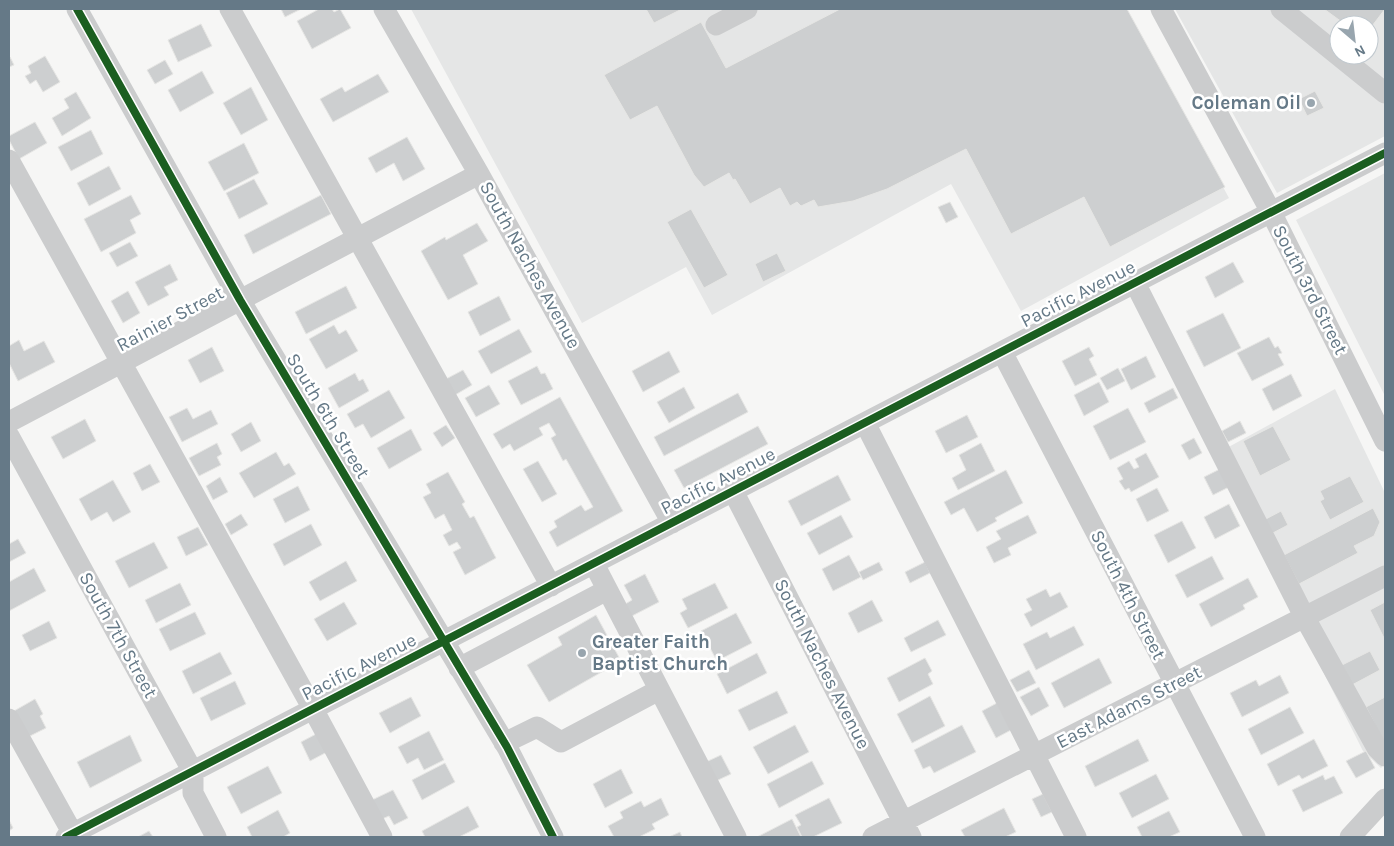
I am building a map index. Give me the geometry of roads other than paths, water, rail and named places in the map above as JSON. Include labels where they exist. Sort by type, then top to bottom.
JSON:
[{"type":"street","name":"South 6th Street","points":[[77,9],[240,300],[504,743],[553,837]]},
{"type":"street","points":[[230,9],[551,586]]},
{"type":"street","name":"South Naches Avenue","points":[[384,9],[479,174],[672,523]]},
{"type":"street","points":[[716,25],[747,9]]},
{"type":"street","name":"South 3rd Street","points":[[1161,9],[1271,212],[1385,440]]},
{"type":"street","points":[[1281,9],[1385,94]]},
{"type":"street","name":"Pacific Avenue","points":[[70,836],[1385,153]]},
{"type":"street","points":[[9,160],[382,837]]},
{"type":"street","name":"Rainier Street","points":[[9,422],[479,174]]},
{"type":"street","points":[[1135,283],[1305,618],[1377,748],[1385,756]]},
{"type":"street","name":"South 4th Street","points":[[1002,352],[1255,837]]},
{"type":"street","points":[[865,423],[1076,837]]},
{"type":"street","name":"South 7th Street","points":[[9,436],[192,772],[193,793],[216,837]]},
{"type":"street","name":"South Naches Avenue","points":[[733,492],[907,829]]},
{"type":"street","points":[[594,564],[736,837]]},
{"type":"street","name":"East Adams Street","points":[[873,837],[907,829],[1034,755],[1385,576]]},
{"type":"street","points":[[459,668],[607,590]]},
{"type":"street","points":[[504,743],[537,727],[561,742],[659,690]]},
{"type":"street","points":[[9,719],[70,836]]},
{"type":"street","points":[[1350,837],[1385,799]]},
{"type":"place","name":"Coleman Oil","points":[[1311,103]]},
{"type":"place","name":"Greater Faith Baptist Church","points":[[582,653]]}]
